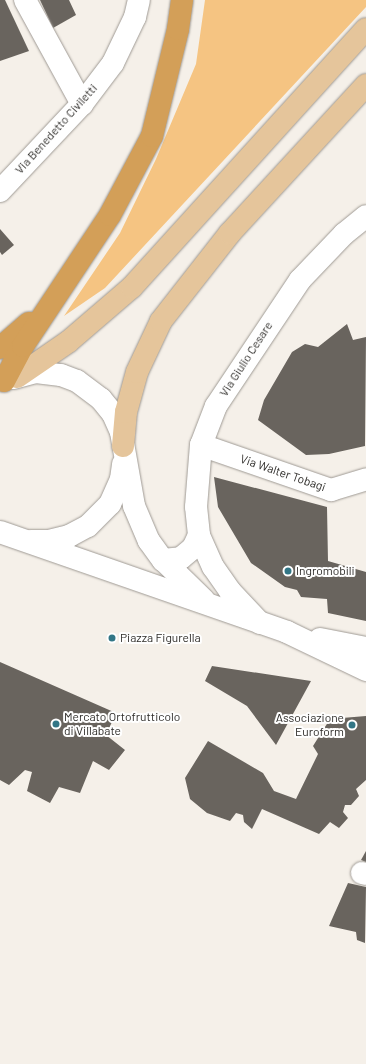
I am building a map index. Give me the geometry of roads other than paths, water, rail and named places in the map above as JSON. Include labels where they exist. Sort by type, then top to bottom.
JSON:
[{"type":"highway","points":[[7,380],[23,346],[59,294],[110,215],[152,136],[178,29],[182,0]]},
{"type":"highway","points":[[0,348],[59,294]]},
{"type":"main road","points":[[7,380],[68,342],[132,287],[366,29]]},
{"type":"main road","points":[[124,451],[126,412],[137,372],[161,321],[230,233],[366,85]]},
{"type":"main road","points":[[316,138],[366,94]]},
{"type":"street","points":[[25,0],[82,104]]},
{"type":"street","name":"Via Benedetto Civiletti","points":[[0,190],[82,104],[113,63],[135,17],[139,0]]},
{"type":"street","name":"Via Giulio Cesare","points":[[260,623],[230,591],[217,573],[199,535],[196,507],[201,445],[216,406],[300,280],[344,234],[366,216]]},
{"type":"street","points":[[7,380],[36,372],[61,375],[92,390],[113,414],[121,432],[134,506],[149,541],[163,560],[210,605]]},
{"type":"street","name":"Via Walter Tobagi","points":[[201,445],[331,490],[366,479]]},
{"type":"street","points":[[2,533],[25,541],[49,541],[69,536],[88,526],[110,504],[121,479],[124,451]]},
{"type":"street","points":[[2,533],[287,632],[366,648]]},
{"type":"street","points":[[163,560],[181,558],[193,548],[199,535]]},
{"type":"street","points":[[287,632],[366,670]]},
{"type":"place","name":"Ingromobili","points":[[288,571]]},
{"type":"place","name":"Piazza Figurella","points":[[112,638]]},
{"type":"place","name":"Mercato Ortofrutticolo di Villabate","points":[[56,724]]},
{"type":"place","name":"Associazione Euroform","points":[[352,725]]}]
